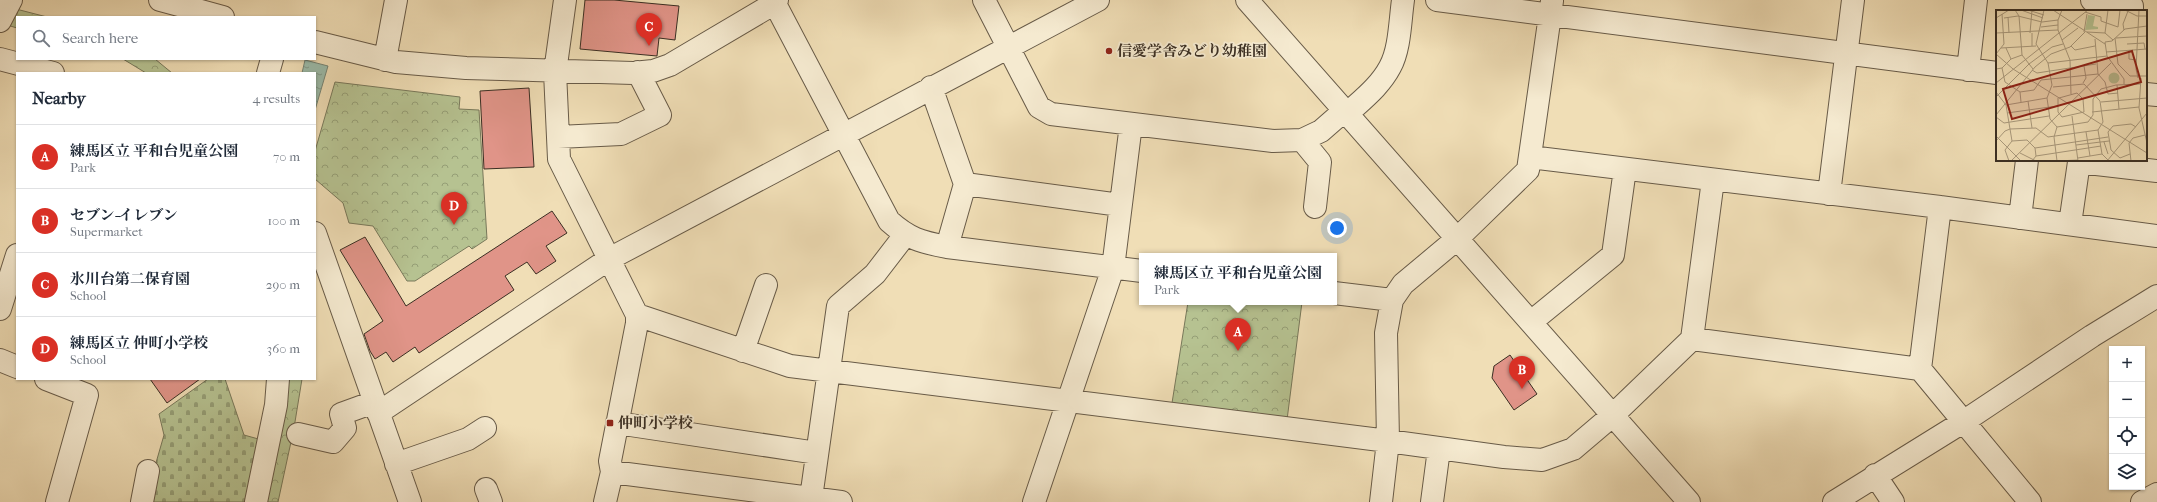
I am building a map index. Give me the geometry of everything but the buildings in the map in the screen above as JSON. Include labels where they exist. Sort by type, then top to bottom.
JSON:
[{"type":"street","points":[[0,21],[11,0]]},
{"type":"street","points":[[160,0],[219,16]]},
{"type":"street","points":[[385,60],[396,0]]},
{"type":"street","points":[[565,0],[555,72],[559,159],[564,172],[604,247],[637,316],[637,323],[610,461],[612,472],[605,502]]},
{"type":"street","points":[[984,0],[1039,107],[1051,114],[1273,141],[1302,140],[1321,131],[1347,112],[1377,85],[1391,66],[1397,44],[1403,0]]},
{"type":"street","points":[[298,434],[333,442],[345,428],[341,414],[376,408],[609,260],[931,87],[1098,0]]},
{"type":"street","points":[[1247,0],[1689,502]]},
{"type":"street","points":[[1436,0],[1551,7],[1847,53],[1996,73]]},
{"type":"street","points":[[1829,194],[1854,0]]},
{"type":"street","points":[[1968,70],[1976,0]]},
{"type":"street","points":[[2092,0],[2132,6],[2132,10]]},
{"type":"street","points":[[316,42],[385,60],[466,68],[555,72],[654,71],[670,65],[775,1],[889,221],[905,235],[930,244],[947,247],[1139,271]]},
{"type":"street","points":[[1381,502],[1388,441],[1386,333],[1392,300],[1403,284],[1458,238],[1528,170],[1551,7]]},
{"type":"street","points":[[0,59],[41,71]]},
{"type":"street","points":[[268,72],[272,60]]},
{"type":"street","points":[[558,137],[621,134],[660,115],[638,72]]},
{"type":"street","points":[[931,87],[965,184],[947,247]]},
{"type":"street","points":[[2147,94],[2157,95]]},
{"type":"street","points":[[1034,502],[1113,268],[1131,124]]},
{"type":"street","points":[[1302,140],[1320,162],[1314,207]]},
{"type":"street","points":[[1530,157],[1940,207],[2157,236]]},
{"type":"street","points":[[2020,218],[2027,161]]},
{"type":"street","points":[[2070,224],[2079,162],[2157,171]]},
{"type":"street","points":[[1531,322],[1613,255],[1625,169]]},
{"type":"street","points":[[637,316],[790,366],[1388,441],[1504,458],[1542,460],[1573,449],[1613,415],[1692,339],[1713,180]]},
{"type":"street","points":[[965,184],[1120,205]]},
{"type":"street","points":[[1920,369],[1940,207]]},
{"type":"street","points":[[811,498],[838,306],[875,274],[905,235]]},
{"type":"street","points":[[316,236],[410,502]]},
{"type":"street","points":[[0,309],[16,258]]},
{"type":"street","points":[[743,351],[766,285]]},
{"type":"street","points":[[1337,293],[1392,300]]},
{"type":"street","points":[[1834,502],[1875,475],[1963,422],[2092,336],[2157,296]]},
{"type":"street","points":[[1692,339],[1920,369],[2030,502]]},
{"type":"street","points":[[0,360],[16,367]]},
{"type":"street","points":[[49,380],[87,395],[57,502]]},
{"type":"street","points":[[256,502],[276,405],[278,380]]},
{"type":"street","points":[[617,423],[817,453]]},
{"type":"street","points":[[396,464],[468,438],[485,428]]},
{"type":"street","points":[[1432,502],[1439,449]]},
{"type":"street","points":[[142,502],[148,471]]},
{"type":"street","points":[[612,472],[772,498],[811,498],[841,502]]},
{"type":"street","points":[[1875,475],[1893,502]]},
{"type":"street","points":[[2142,502],[2157,494]]},
{"type":"green space","points":[[16,9],[43,16],[16,16],[16,28],[7,25]]},
{"type":"green space","points":[[125,60],[156,60],[171,72],[144,72]]},
{"type":"green space","points":[[335,82],[460,97],[459,109],[479,110],[487,239],[472,249],[469,246],[415,281],[407,281],[373,226],[349,223],[343,203],[316,180],[316,148]]},
{"type":"green space","points":[[1188,305],[1302,305],[1287,420],[1172,403]]},
{"type":"green space","points":[[207,380],[225,380],[244,435],[262,440],[249,502],[147,502],[147,494],[164,435],[159,414]]},
{"type":"green space","points":[[287,380],[302,380],[294,428],[278,502],[263,502]]},
{"type":"water","points":[[305,60],[328,66],[316,107],[316,72],[302,72]]},
{"type":"place","name":"氷川台第二保育園","points":[[649,46]]},
{"type":"place","name":"信愛学舎みどり幼稚園","points":[[1109,51]]},
{"type":"place","name":"練馬区立 仲町小学校","points":[[454,225]]},
{"type":"place","name":"練馬区立 平和台児童公園","points":[[1238,351]]},
{"type":"place","name":"セブン-イレブン","points":[[1522,389]]},
{"type":"place","name":"仲町小学校","points":[[610,423]]}]
